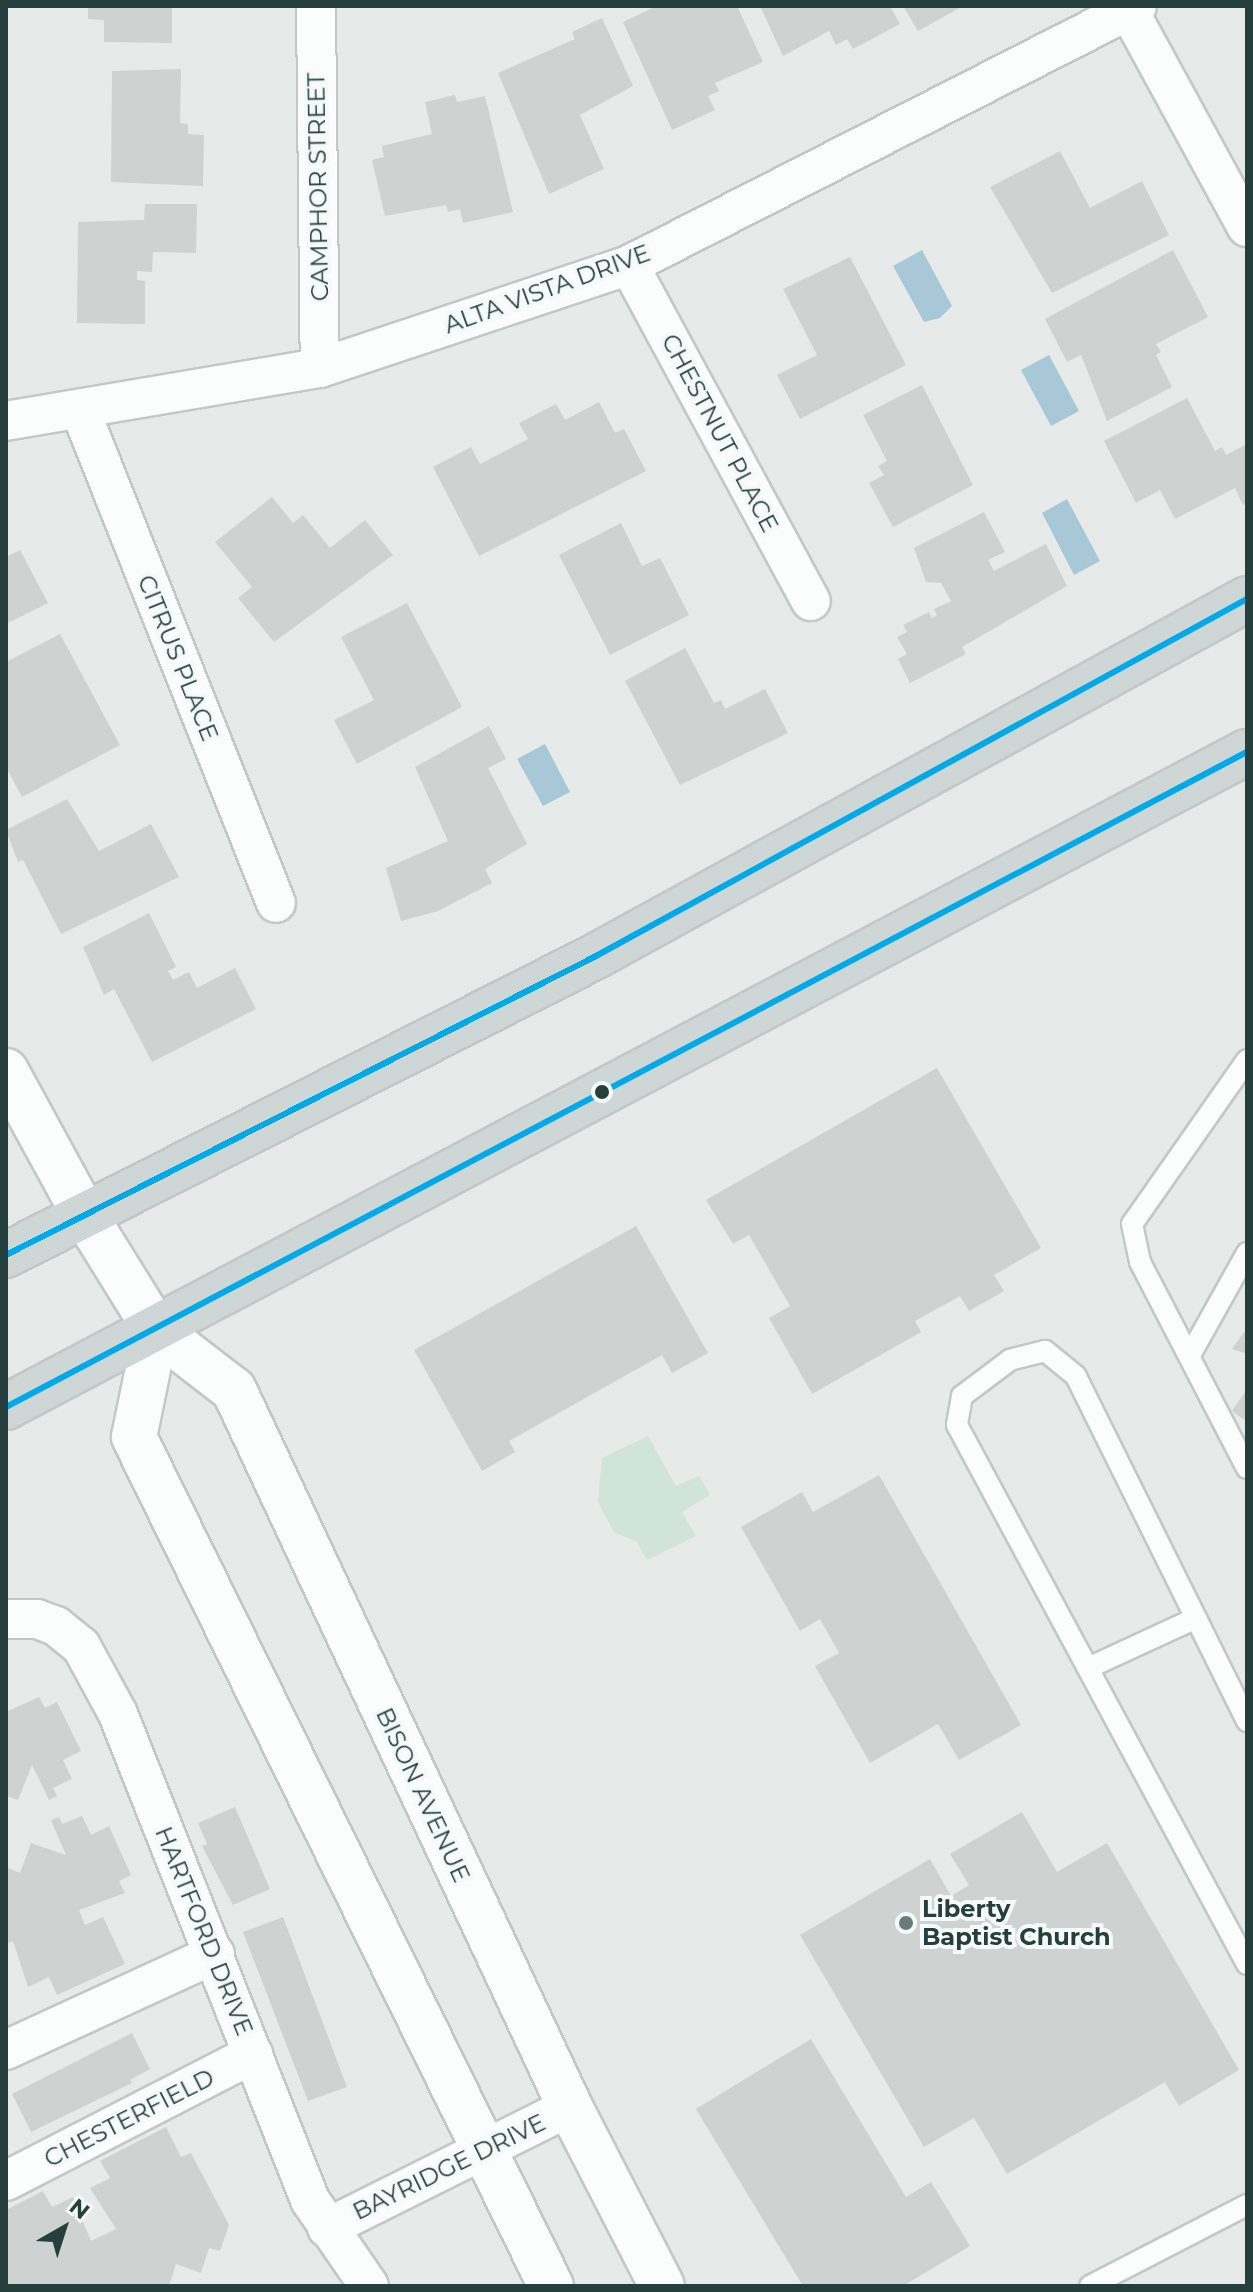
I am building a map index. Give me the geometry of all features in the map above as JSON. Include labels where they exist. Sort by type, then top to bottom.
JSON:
[{"type":"main road","points":[[6,1255],[596,956],[1247,599]]},
{"type":"main road","points":[[6,1407],[1247,752]]},
{"type":"main road","name":"BISON AVENUE","points":[[6,1071],[84,1214],[156,1330],[234,1390],[570,2107],[662,2286]]},
{"type":"main road","points":[[156,1330],[134,1437],[551,2286]]},
{"type":"street","name":"CAMPHOR STREET","points":[[316,6],[320,368]]},
{"type":"street","name":"ALTA VISTA DRIVE","points":[[6,421],[81,412],[320,368],[629,265],[1133,8]]},
{"type":"street","points":[[1133,8],[1247,227]]},
{"type":"street","name":"CHESTNUT PLACE","points":[[629,265],[811,601]]},
{"type":"street","name":"CITRUS PLACE","points":[[81,412],[276,903]]},
{"type":"street","name":"HARTFORD DRIVE","points":[[6,1619],[37,1619],[56,1626],[81,1646],[135,1751],[310,2200],[369,2286]]},
{"type":"street","points":[[6,2050],[215,1954]]},
{"type":"street","name":"CHESTERFIELD","points":[[6,2181],[253,2054]]},
{"type":"street","name":"BAYRIDGE DRIVE","points":[[327,2228],[570,2107]]},
{"type":"lane","points":[[1247,1060],[1132,1224],[1140,1262],[1247,1468]]},
{"type":"lane","points":[[1190,1355],[1247,1253]]},
{"type":"lane","points":[[1247,1721],[1076,1376],[1045,1351],[1010,1360],[962,1396],[957,1425],[1247,1964]]},
{"type":"lane","points":[[1088,1668],[1196,1618]]},
{"type":"lane","points":[[1090,2286],[1247,2205]]},
{"type":"green space","points":[[648,1436],[676,1486],[699,1476],[710,1495],[682,1512],[696,1536],[647,1560],[637,1542],[614,1532],[598,1502],[602,1458]]},
{"type":"water","points":[[922,250],[952,306],[940,318],[924,322],[893,266]]},
{"type":"water","points":[[1049,355],[1079,411],[1051,426],[1021,370]]},
{"type":"water","points":[[1067,499],[1100,561],[1074,575],[1042,513]]},
{"type":"water","points":[[545,744],[570,792],[543,806],[517,759]]},
{"type":"building","points":[[88,6],[172,6],[172,43],[104,42],[104,20],[88,19]]},
{"type":"building","points":[[657,6],[737,6],[763,62],[715,83],[719,91],[708,96],[715,110],[672,130],[623,22]]},
{"type":"building","points":[[760,6],[890,6],[900,24],[853,49],[847,39],[836,45],[829,31],[783,56]]},
{"type":"building","points":[[903,6],[963,6],[918,31]]},
{"type":"building","points":[[602,18],[633,86],[580,115],[604,169],[549,194],[498,73],[575,39],[572,32]]},
{"type":"building","points":[[181,69],[180,123],[188,124],[188,134],[204,135],[203,186],[111,182],[112,71]]},
{"type":"building","points":[[455,95],[457,102],[485,96],[513,212],[463,223],[460,209],[448,212],[446,205],[385,216],[372,160],[384,157],[382,146],[432,134],[425,102]]},
{"type":"building","points":[[1060,151],[1090,208],[1142,181],[1169,235],[1052,293],[990,187]]},
{"type":"building","points":[[145,204],[197,204],[196,253],[153,252],[152,272],[137,271],[137,280],[145,281],[145,324],[77,323],[78,222],[144,220]]},
{"type":"building","points":[[1173,250],[1208,317],[1156,344],[1161,352],[1156,355],[1172,387],[1107,421],[1081,355],[1067,362],[1045,319]]},
{"type":"building","points":[[850,257],[906,365],[800,419],[777,375],[817,355],[783,289]]},
{"type":"building","points":[[922,385],[973,485],[893,527],[869,483],[884,475],[878,466],[887,461],[863,415]]},
{"type":"building","points":[[1187,398],[1215,451],[1222,447],[1226,455],[1247,444],[1247,502],[1243,505],[1235,488],[1175,519],[1160,490],[1136,503],[1104,441]]},
{"type":"building","points":[[599,402],[615,433],[624,429],[646,471],[479,556],[433,467],[471,447],[480,464],[528,439],[519,423],[556,404],[565,420]]},
{"type":"building","points":[[272,497],[293,523],[303,515],[330,548],[365,520],[393,555],[274,642],[238,598],[252,587],[215,542]]},
{"type":"building","points":[[984,512],[1005,552],[988,560],[994,571],[1046,544],[1067,586],[962,647],[966,654],[910,683],[898,659],[907,654],[897,637],[907,632],[903,625],[929,612],[932,618],[937,615],[934,609],[951,601],[941,583],[926,582],[914,548]]},
{"type":"building","points":[[621,523],[642,566],[660,558],[689,615],[610,655],[559,555]]},
{"type":"building","points":[[20,550],[48,603],[6,624],[6,557]]},
{"type":"building","points":[[407,603],[462,707],[357,764],[334,720],[374,700],[341,637]]},
{"type":"building","points":[[60,634],[120,745],[22,797],[6,767],[6,662]]},
{"type":"building","points":[[685,648],[714,703],[721,700],[725,709],[765,689],[788,733],[680,785],[625,681]]},
{"type":"building","points":[[489,726],[506,759],[488,768],[527,844],[485,869],[492,883],[438,911],[401,921],[386,868],[448,841],[415,767]]},
{"type":"building","points":[[67,799],[99,851],[151,824],[179,877],[61,934],[23,860],[18,862],[6,830]]},
{"type":"building","points":[[149,913],[176,967],[168,971],[173,980],[189,972],[197,988],[235,968],[256,1009],[152,1062],[114,989],[104,995],[83,947]]},
{"type":"building","points":[[937,1068],[1041,1248],[994,1275],[1004,1291],[969,1311],[960,1296],[915,1321],[921,1332],[812,1394],[769,1318],[790,1306],[749,1235],[733,1244],[706,1200]]},
{"type":"building","points":[[636,1226],[708,1353],[672,1373],[662,1355],[509,1441],[515,1452],[482,1471],[414,1350]]},
{"type":"building","points":[[1247,1328],[1247,1354],[1232,1349]]},
{"type":"building","points":[[1247,1389],[1247,1422],[1232,1411]]},
{"type":"building","points":[[879,1475],[1021,1725],[959,1760],[938,1724],[870,1763],[815,1666],[839,1653],[820,1619],[800,1631],[741,1527],[802,1492],[813,1512]]},
{"type":"building","points":[[39,1697],[45,1708],[57,1702],[81,1751],[63,1760],[72,1779],[53,1788],[57,1796],[49,1800],[32,1765],[18,1800],[6,1796],[6,1712]]},
{"type":"building","points":[[235,1807],[270,1889],[233,1905],[202,1846],[207,1844],[198,1823]]},
{"type":"building","points":[[1022,1812],[1057,1872],[1107,1843],[1239,2070],[1179,2106],[1165,2082],[1007,2174],[974,2118],[924,2147],[800,1935],[930,1859],[951,1896],[969,1885],[950,1854]]},
{"type":"building","points":[[82,1816],[91,1835],[109,1826],[131,1875],[119,1881],[125,1893],[79,1910],[85,1925],[103,1917],[125,1964],[57,1995],[49,1977],[28,1987],[13,1941],[6,1944],[6,1867],[20,1873],[31,1843],[66,1855],[51,1820],[59,1817],[62,1824]]},
{"type":"building","points":[[283,1917],[347,2087],[308,2101],[243,1932]]},
{"type":"building","points":[[132,2033],[150,2069],[130,2080],[132,2083],[31,2132],[12,2094]]},
{"type":"building","points":[[811,2039],[906,2197],[931,2182],[970,2246],[903,2286],[803,2286],[696,2109]]},
{"type":"building","points":[[166,2127],[181,2157],[191,2153],[229,2225],[220,2251],[209,2248],[201,2273],[176,2264],[169,2286],[6,2286],[6,2210],[43,2191],[52,2207],[73,2197],[91,2241],[116,2229],[90,2188],[110,2178],[100,2161]]},
{"type":"transit line","points":[[6,1255],[596,956],[1247,599]]},
{"type":"transit line","points":[[6,1407],[1247,752]]},
{"type":"place","name":"Liberty Baptist Church","points":[[906,1923]]}]
